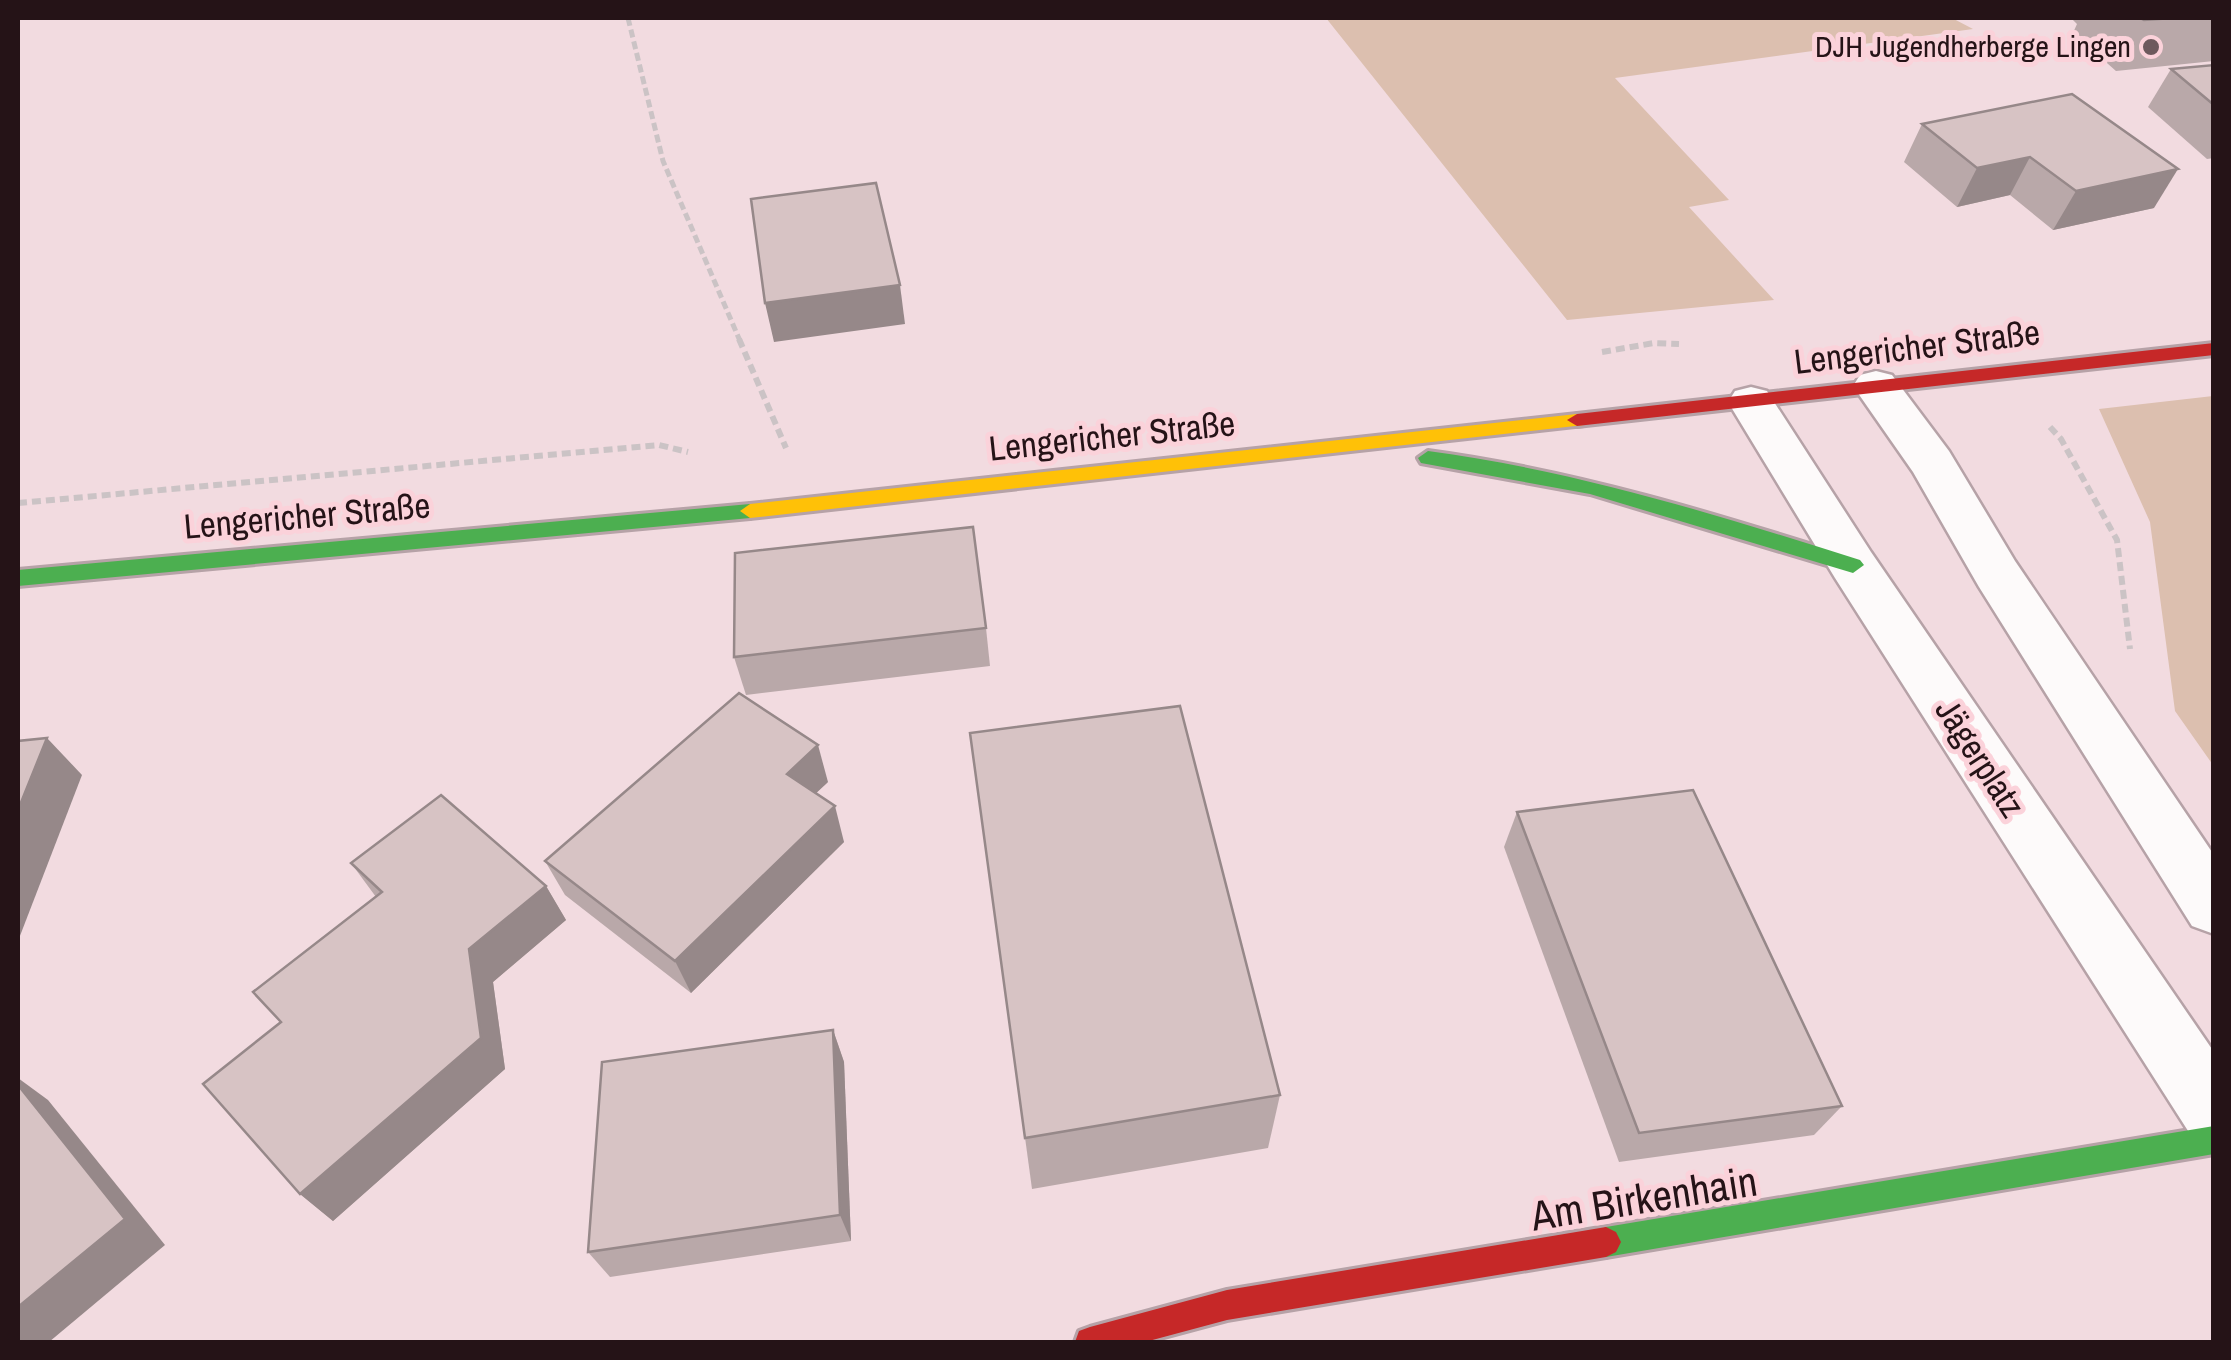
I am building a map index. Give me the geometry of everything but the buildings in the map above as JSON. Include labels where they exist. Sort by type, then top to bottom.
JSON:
[{"type":"main road","name":"Lengericher Straße","points":[[18,578],[782,508],[2214,349]]},
{"type":"main road","points":[[1326,448],[1530,472],[1625,493],[1853,566]]},
{"type":"main road","name":"Am Birkenhain","points":[[1090,1342],[1227,1305],[2214,1140]]},
{"type":"street","points":[[1876,386],[1932,463],[1998,574],[2214,907]]},
{"type":"street","name":"Jägerplatz","points":[[1751,402],[1853,566],[2214,1111]]},
{"type":"path","points":[[628,18],[663,161],[789,456]]},
{"type":"path","points":[[2001,372],[2061,439],[2117,540],[2131,652]]},
{"type":"path","points":[[18,503],[659,445],[704,456]]},
{"type":"shaded area","points":[[1326,18],[1952,18],[1973,29],[1615,78],[1729,200],[1689,207],[1774,300],[1567,320]]},
{"type":"shaded area","points":[[2214,396],[2213,765],[2175,711],[2150,522],[2099,409]]},
{"type":"traffic: fast","points":[[1428,458],[1590,487],[1853,565]]},
{"type":"traffic: fast","points":[[18,578],[750,511]]},
{"type":"traffic: fast","points":[[1606,1242],[2214,1140]]},
{"type":"traffic: slow","points":[[750,511],[1577,420]]},
{"type":"traffic: jam","points":[[1577,420],[2214,349]]},
{"type":"traffic: jam","points":[[1090,1342],[1227,1305],[1606,1242]]},
{"type":"place","name":"DJH Jugendherberge Lingen","points":[[2151,47]]}]
